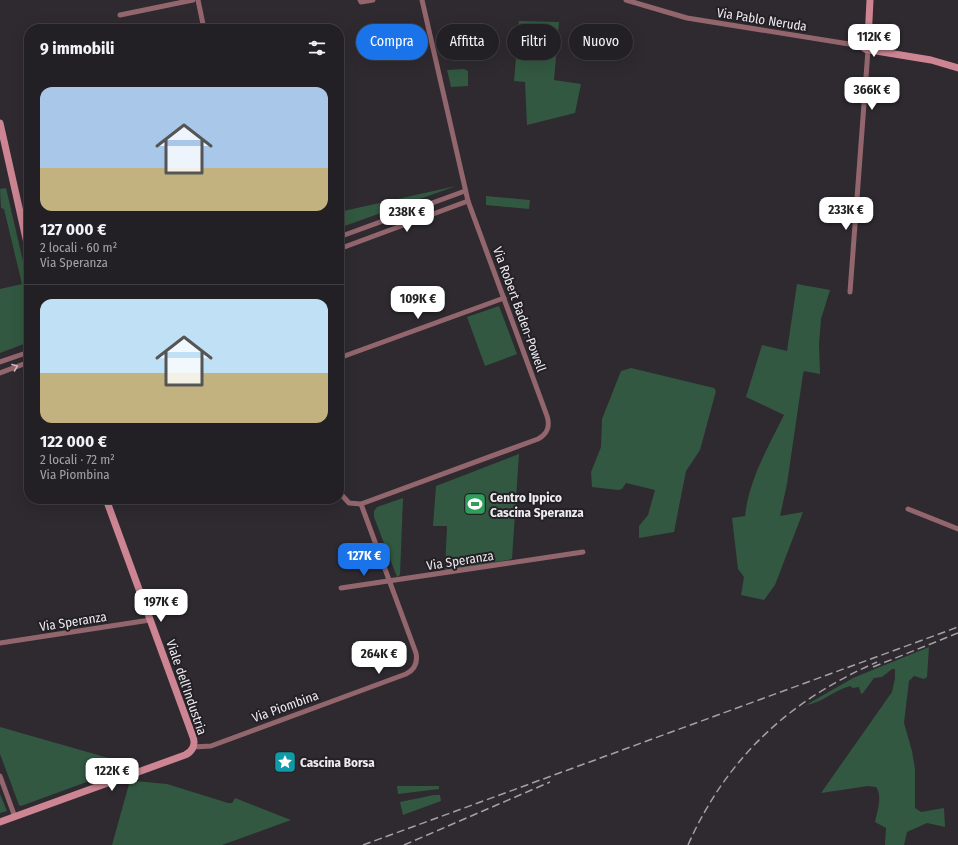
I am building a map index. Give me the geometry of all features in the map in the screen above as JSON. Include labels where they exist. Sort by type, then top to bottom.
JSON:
[{"type":"street","points":[[120,15],[193,0]]},
{"type":"street","points":[[198,0],[203,24]]},
{"type":"street","points":[[360,0],[361,2],[373,0]]},
{"type":"street","name":"Via Robert Baden-Powell","points":[[361,504],[529,442],[545,433],[548,426],[548,420],[468,202],[422,0]]},
{"type":"street","name":"Via Pablo Neruda","points":[[626,0],[687,18],[849,44],[869,45]]},
{"type":"street","points":[[850,292],[858,170],[869,45],[870,0]]},
{"type":"street","points":[[869,45],[896,53],[942,62],[958,68]]},
{"type":"street","points":[[0,123],[24,230]]},
{"type":"street","points":[[344,235],[465,191]]},
{"type":"street","points":[[344,247],[468,202]]},
{"type":"street","points":[[344,356],[504,298]]},
{"type":"street","points":[[0,362],[24,354]]},
{"type":"street","points":[[0,373],[24,364]]},
{"type":"street","points":[[344,498],[349,503],[361,504]]},
{"type":"street","name":"Viale dell'Industria","points":[[108,504],[193,737],[193,747]]},
{"type":"street","name":"Via Piombina","points":[[0,822],[182,756],[189,753],[193,747],[212,745],[411,671],[416,664],[417,657],[361,504]]},
{"type":"street","points":[[908,509],[958,528]]},
{"type":"street","name":"Via Speranza","points":[[341,588],[390,582],[583,552]]},
{"type":"street","name":"Via Speranza","points":[[0,643],[150,620]]},
{"type":"street","points":[[0,776],[15,817]]},
{"type":"green space","points":[[519,21],[559,22],[559,24],[519,24]]},
{"type":"green space","points":[[516,60],[556,60],[554,80],[581,84],[575,113],[527,125],[525,82],[514,81]]},
{"type":"green space","points":[[464,69],[468,71],[468,86],[451,87],[447,70]]},
{"type":"green space","points":[[456,186],[344,226],[344,211]]},
{"type":"green space","points":[[6,188],[24,265],[24,344],[0,353],[0,289],[22,284],[4,209],[1,208],[0,189]]},
{"type":"green space","points":[[486,196],[530,200],[529,209],[486,205]]},
{"type":"green space","points":[[797,284],[830,290],[821,319],[819,344],[820,374],[804,371],[803,374],[787,484],[780,516],[803,512],[775,585],[764,600],[741,595],[744,577],[738,569],[732,518],[745,516],[747,503],[755,477],[784,415],[746,397],[762,345],[787,351]]},
{"type":"green space","points":[[499,306],[517,354],[485,366],[467,317]]},
{"type":"green space","points":[[631,368],[714,388],[716,391],[700,450],[686,471],[674,532],[639,538],[639,526],[648,515],[655,490],[626,483],[622,489],[618,490],[592,487],[591,472],[601,447],[602,419],[621,371]]},
{"type":"green space","name":"Centro Ippico Cascina Speranza","points":[[519,454],[512,559],[459,569],[457,567],[453,567],[451,570],[445,571],[447,526],[433,526],[436,486]]},
{"type":"green space","points":[[403,498],[400,575],[397,577],[374,517],[374,511],[377,507]]},
{"type":"green space","points":[[929,647],[927,677],[924,679],[914,676],[909,681],[904,723],[912,751],[915,769],[915,808],[921,812],[944,808],[945,827],[927,823],[907,832],[904,845],[885,845],[886,828],[875,822],[879,799],[876,787],[868,786],[821,793],[892,692],[895,669],[892,669],[882,677],[874,678],[861,694],[859,687],[853,688],[850,686],[817,702],[806,705],[853,678]]},
{"type":"green space","points":[[0,727],[133,765],[21,806],[19,805],[0,754]]},
{"type":"green space","points":[[135,781],[167,784],[228,803],[232,803],[235,798],[291,820],[222,845],[112,845],[129,784]]},
{"type":"green space","points":[[397,786],[439,786],[439,789],[398,794]]},
{"type":"green space","points":[[0,794],[7,811],[0,813]]},
{"type":"green space","points":[[440,795],[441,801],[403,815],[400,802]]},
{"type":"railway","points":[[363,845],[958,627]]},
{"type":"railway","points":[[873,667],[958,633]]},
{"type":"railway","points":[[688,845],[704,813],[722,785],[742,758],[764,735],[789,713],[816,694],[877,662]]},
{"type":"railway","points":[[404,845],[550,782]]},
{"type":"place","name":"Centro Ippico Cascina Speranza","points":[[475,504]]},
{"type":"place","name":"Cascina Borsa","points":[[285,762]]}]
